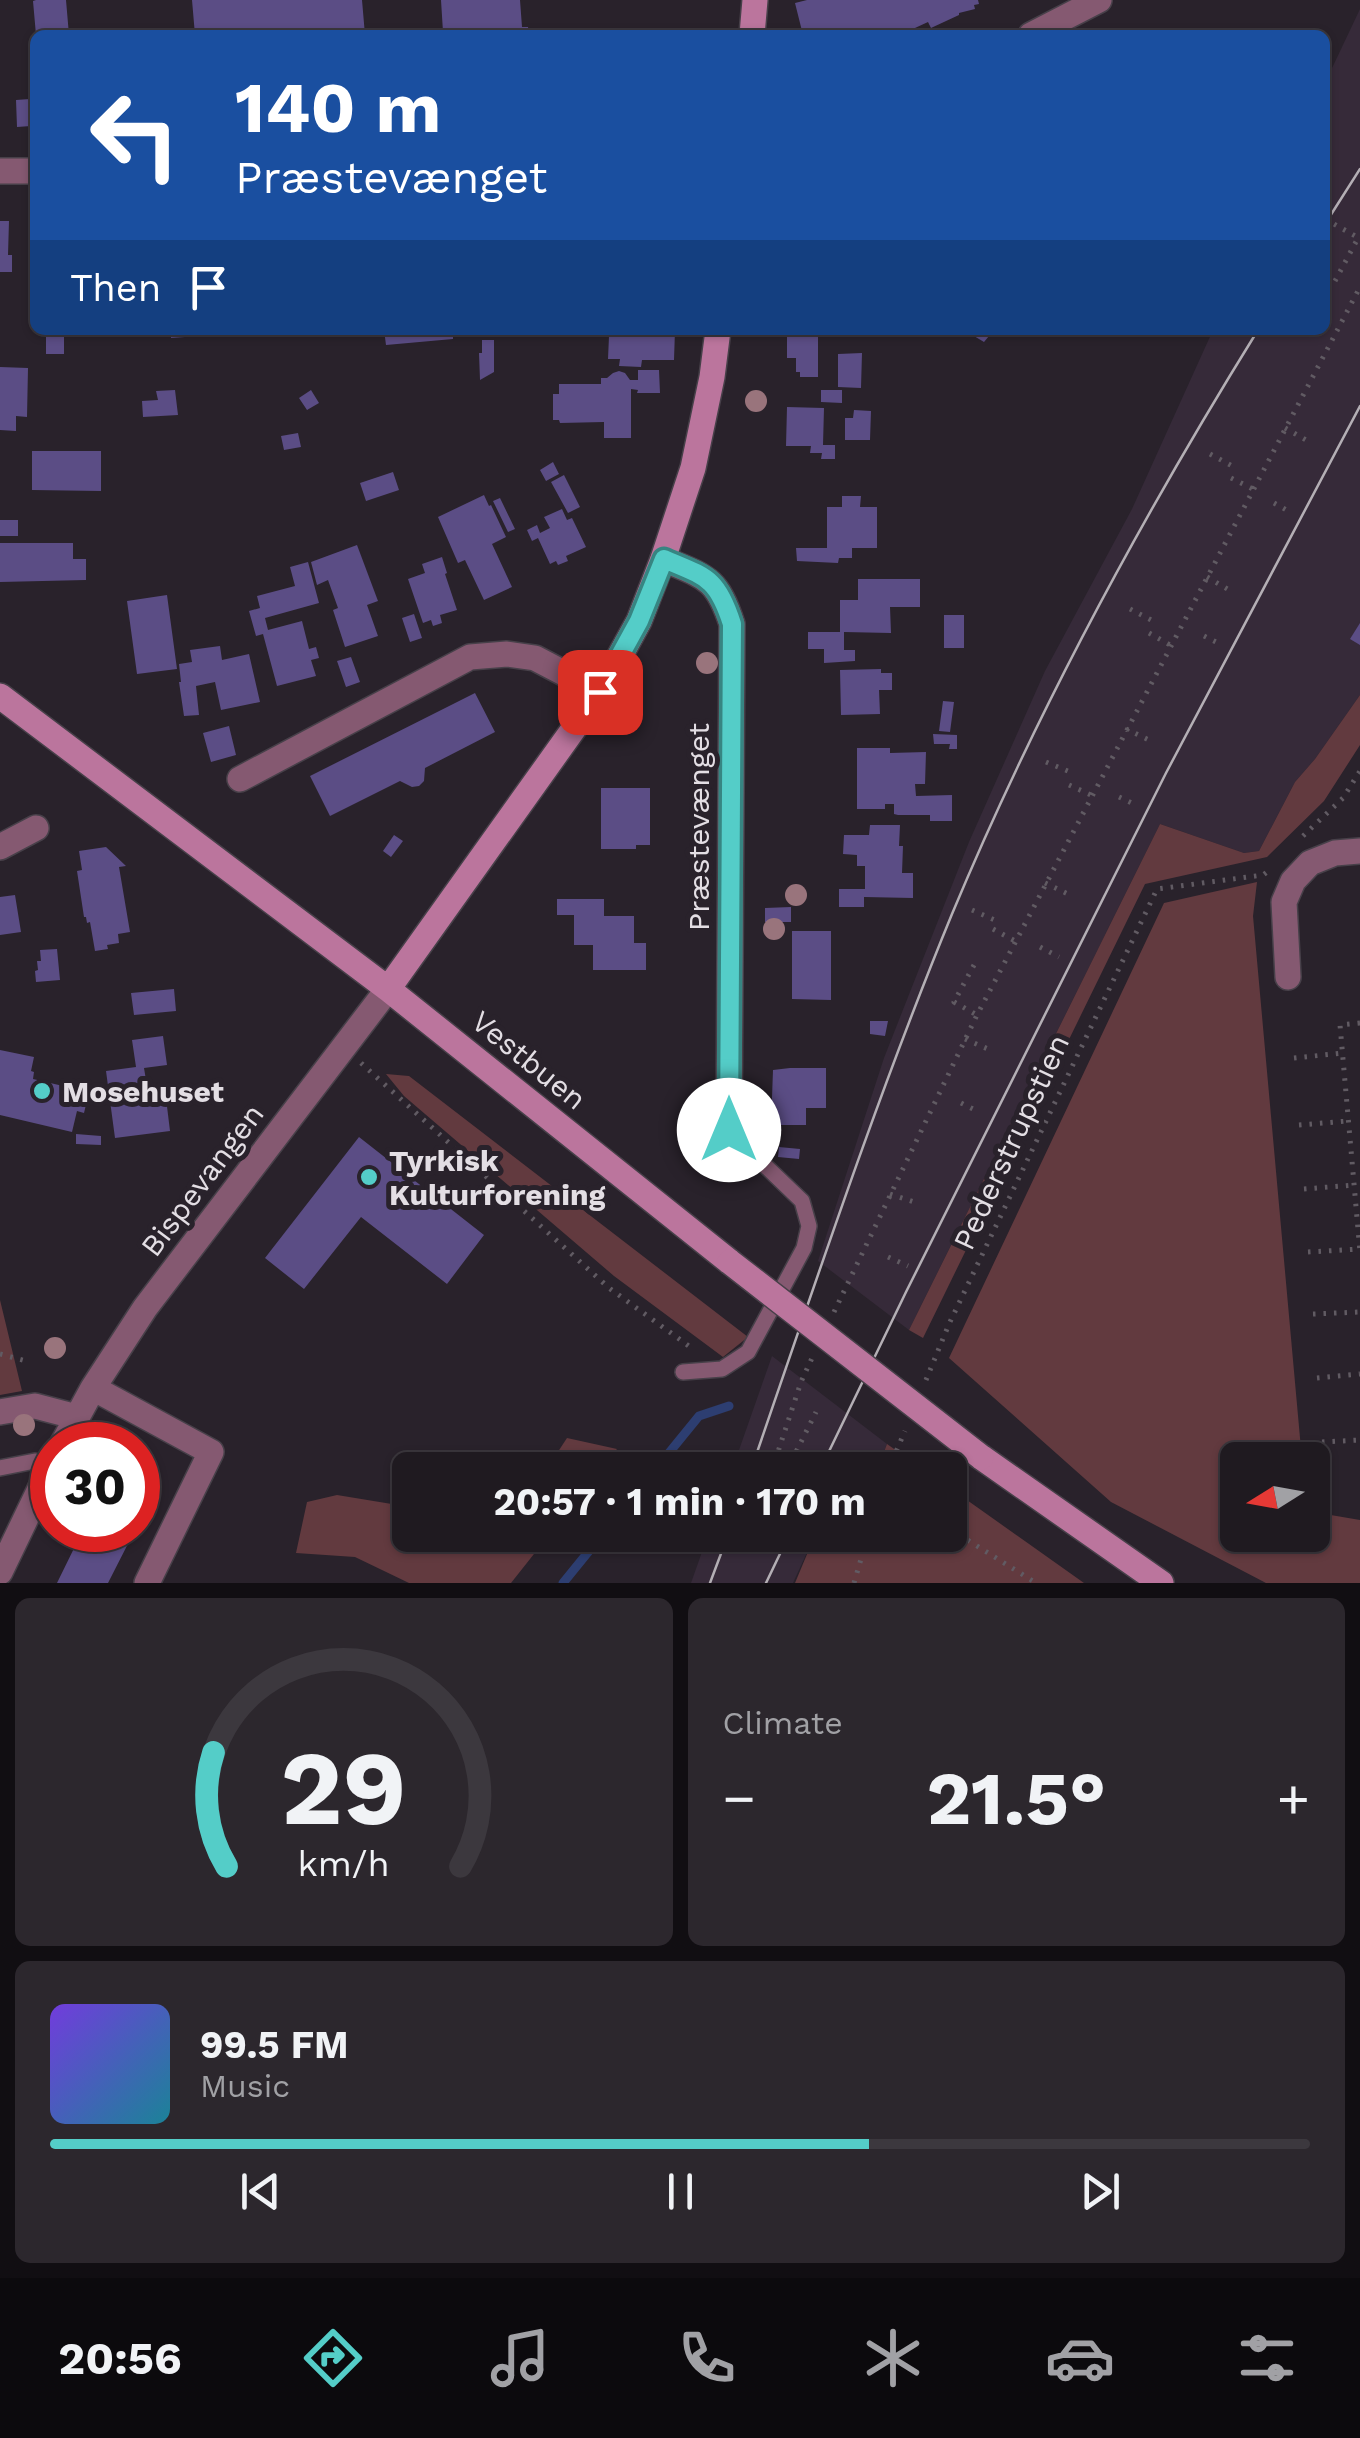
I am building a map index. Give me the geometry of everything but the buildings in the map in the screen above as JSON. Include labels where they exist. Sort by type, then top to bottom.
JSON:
[{"type":"street","points":[[752,30],[755,0]]},
{"type":"street","points":[[1041,30],[1099,0]]},
{"type":"street","points":[[0,171],[30,171]]},
{"type":"street","points":[[388,989],[600,692],[639,621],[664,559],[692,468],[717,335]]},
{"type":"street","name":"Præstevænget","points":[[664,559],[706,577],[723,597],[732,624],[729,1130]]},
{"type":"street","points":[[240,779],[470,657],[507,654],[535,658],[600,692]]},
{"type":"street","name":"Vestbuen","points":[[2,703],[388,989],[981,1457],[1160,1583]]},
{"type":"street","points":[[0,846],[36,828]]},
{"type":"street","points":[[1288,977],[1284,902],[1293,880],[1310,863],[1335,852],[1360,851]]},
{"type":"street","name":"Bispevangen","points":[[74,1422],[145,1308],[388,989]]},
{"type":"street","points":[[93,1388],[211,1452],[147,1583]]},
{"type":"street","points":[[0,1412],[35,1406],[77,1416]]},
{"type":"street","points":[[0,1572],[30,1510]]},
{"type":"lane","points":[[683,1372],[722,1370],[748,1352],[804,1248],[809,1226],[802,1202],[729,1130]]},
{"type":"lane","points":[[0,1468],[30,1462]]},
{"type":"path","points":[[1330,221],[1359,238],[1336,281]]},
{"type":"path","points":[[833,1314],[976,1015],[1360,287]]},
{"type":"path","points":[[1285,428],[1306,440]]},
{"type":"path","points":[[1210,454],[1236,468]]},
{"type":"path","points":[[1231,478],[1253,489]]},
{"type":"path","points":[[1274,503],[1290,512]]},
{"type":"path","points":[[1207,576],[1229,590]]},
{"type":"path","points":[[1130,609],[1155,622]]},
{"type":"path","points":[[1149,633],[1170,645]]},
{"type":"path","points":[[1204,636],[1222,645]]},
{"type":"path","points":[[1126,728],[1149,740]]},
{"type":"path","points":[[1046,762],[1075,774]]},
{"type":"path","points":[[1069,785],[1091,795]]},
{"type":"path","points":[[1119,797],[1134,804]]},
{"type":"path","name":"Pederstrupstien","points":[[926,1379],[1156,890],[1215,881]]},
{"type":"path","points":[[1045,883],[1068,894]]},
{"type":"path","points":[[972,910],[997,921]]},
{"type":"path","points":[[993,929],[1015,940]]},
{"type":"path","points":[[1040,947],[1059,957]]},
{"type":"path","points":[[974,965],[954,1002],[976,1015]]},
{"type":"path","points":[[1308,1252],[1360,1250],[1340,1025],[1360,1024]]},
{"type":"path","points":[[965,1039],[988,1048]]},
{"type":"path","points":[[344,1047],[609,1288],[722,1370]]},
{"type":"path","points":[[1294,1058],[1343,1053]]},
{"type":"path","points":[[962,1104],[978,1112]]},
{"type":"path","points":[[1299,1125],[1348,1121]]},
{"type":"path","points":[[1304,1189],[1354,1185]]},
{"type":"path","points":[[890,1194],[914,1202]]},
{"type":"path","points":[[888,1257],[908,1266]]},
{"type":"path","points":[[1312,1314],[1360,1312]]},
{"type":"path","points":[[778,1452],[801,1382],[817,1348]]},
{"type":"path","points":[[0,1354],[26,1360]]},
{"type":"path","points":[[1317,1378],[1360,1374]]},
{"type":"path","points":[[796,1452],[816,1412]]},
{"type":"path","points":[[896,1452],[911,1416]]},
{"type":"path","points":[[1322,1442],[1360,1440]]},
{"type":"path","points":[[967,1540],[1036,1583]]},
{"type":"path","points":[[854,1583],[863,1552]]},
{"type":"shaded area","points":[[1360,9],[1360,695],[1295,782],[1259,851],[1244,853],[1160,824],[909,1330],[818,1261],[884,1058],[969,842],[1045,671],[1132,509],[1211,335],[1330,335],[1330,72]]},
{"type":"shaded area","points":[[1360,695],[1360,745],[1324,801],[1267,857],[1145,884],[923,1338],[909,1330],[1160,824],[1244,853],[1259,851],[1295,782]]},
{"type":"shaded area","points":[[1257,882],[1253,916],[1300,1442],[1220,1442],[1220,1552],[1330,1552],[1330,1515],[1360,1520],[1360,1583],[1266,1583],[1111,1502],[949,1358],[1164,903]]},
{"type":"shaded area","points":[[386,1074],[409,1076],[748,1337],[723,1357],[614,1276],[404,1096]]},
{"type":"shaded area","points":[[0,1300],[22,1391],[0,1395]]},
{"type":"shaded area","points":[[772,1356],[887,1444],[884,1452],[738,1452]]},
{"type":"shaded area","points":[[567,1438],[617,1449],[615,1452],[558,1452]]},
{"type":"shaded area","points":[[337,1495],[392,1504],[392,1552],[536,1552],[511,1583],[409,1583],[355,1557],[296,1553],[307,1502]]},
{"type":"shaded area","points":[[967,1500],[1084,1583],[795,1583],[808,1552],[967,1552]]},
{"type":"shaded area","points":[[702,1552],[807,1552],[793,1583],[691,1583]]},
{"type":"waterway","points":[[670,1452],[699,1416],[729,1406]]},
{"type":"waterway","points":[[563,1583],[588,1552]]},
{"type":"tram line","points":[[1330,216],[1360,169]]},
{"type":"tram line","points":[[757,1452],[898,1052],[985,838],[1093,616],[1173,471],[1255,335]]},
{"type":"tram line","points":[[829,1452],[1166,773],[1360,406]]},
{"type":"tram line","points":[[710,1583],[722,1552]]},
{"type":"tram line","points":[[766,1583],[781,1552]]},
{"type":"place","name":"Mosehuset","points":[[42,1091]]},
{"type":"place","name":"Tyrkisk Kulturforening","points":[[369,1177]]},
{"type":"route","points":[[600,692],[639,621],[664,559],[706,577],[723,597],[732,624],[729,1130]]}]
